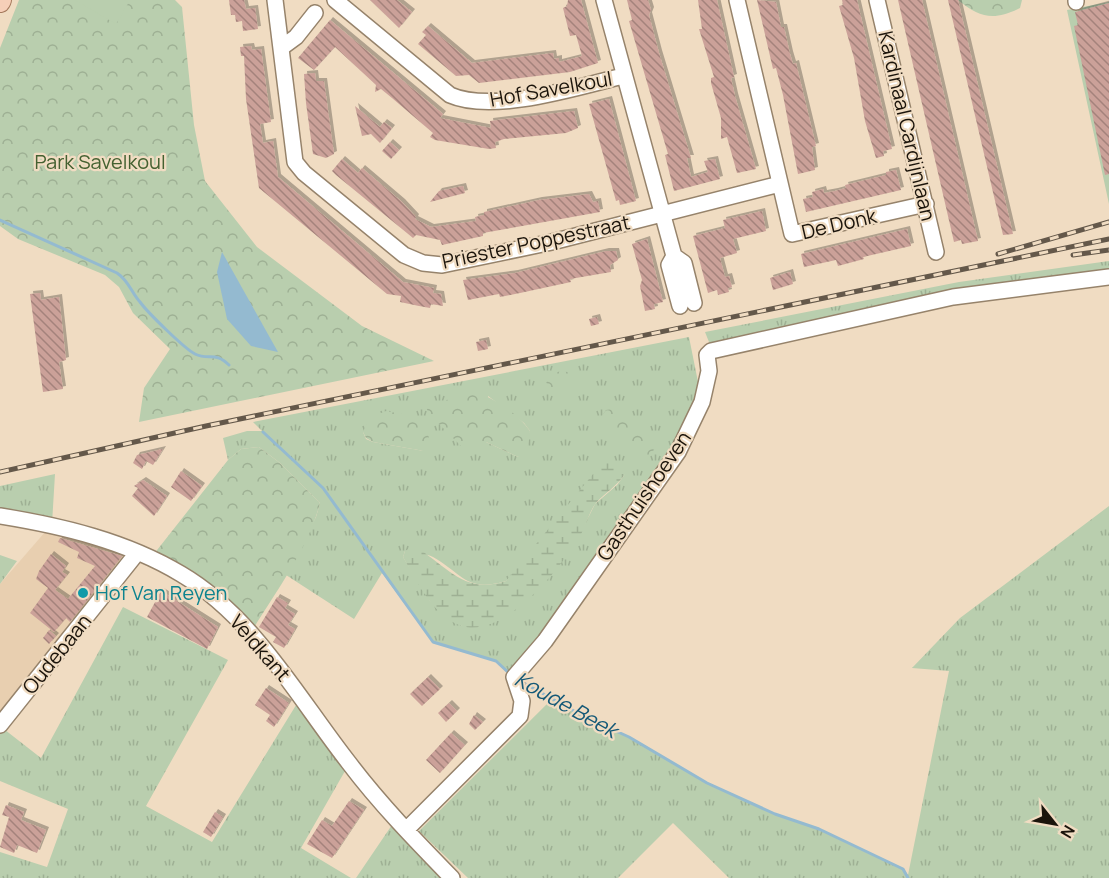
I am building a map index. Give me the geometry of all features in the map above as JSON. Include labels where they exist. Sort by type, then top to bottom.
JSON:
[{"type":"street","name":"Priester Poppestraat","points":[[275,0],[295,162],[304,173],[404,255],[423,263],[453,262],[781,189]]},
{"type":"street","name":"Hof Savelkoul","points":[[335,0],[450,95],[462,100],[477,103],[533,97],[623,76]]},
{"type":"street","points":[[604,0],[674,256],[669,265],[687,304]]},
{"type":"street","points":[[737,0],[781,189]]},
{"type":"street","name":"Kardinaal Cardijnlaan","points":[[877,0],[936,252]]},
{"type":"street","points":[[281,48],[296,37],[315,14]]},
{"type":"street","name":"De Donk","points":[[781,189],[792,234],[926,204]]},
{"type":"street","name":"Gasthuishoeven","points":[[406,830],[520,716],[522,701],[514,677],[544,641],[678,452],[702,402],[709,371],[707,355],[711,351],[953,297],[1109,277]]},
{"type":"street","name":"Veldkant","points":[[0,516],[52,524],[137,553],[181,574],[234,616],[296,690],[349,764],[406,830],[452,878]]},
{"type":"street","name":"Oudebaan","points":[[0,725],[137,553]]},
{"type":"shaded area","points":[[52,524],[137,553],[0,725],[0,584]]},
{"type":"green space","name":"Park Savelkoul","points":[[19,0],[175,0],[182,7],[194,125],[205,181],[257,247],[362,326],[434,361],[139,422],[144,388],[170,349],[133,313],[119,287],[105,275],[18,239],[0,226],[0,48]]},
{"type":"green space","points":[[75,0],[124,0],[129,2],[116,24]]},
{"type":"green space","points":[[958,0],[1022,0],[1020,8],[1002,15],[988,16],[973,11]]},
{"type":"green space","points":[[1109,2],[1109,204],[1067,10]]},
{"type":"green space","points":[[1109,261],[1109,285],[954,305],[715,357],[705,332],[959,282]]},
{"type":"green space","points":[[689,337],[702,402],[694,422],[514,677],[496,661],[433,642],[382,573],[354,619],[286,575],[316,517],[320,503],[280,463],[259,447],[241,449],[228,460],[223,438],[247,431],[262,431],[253,422]],"holes":[[[488,396],[524,423],[530,431],[518,457],[486,442]],[[363,432],[424,451],[373,442],[366,439]],[[625,474],[617,485],[595,504],[579,536],[462,626],[430,601],[403,557],[405,551],[430,556],[473,583],[482,585],[506,581]]]},
{"type":"green space","points":[[562,371],[572,373],[574,377],[570,390],[557,392],[547,384],[545,378],[549,374]]},
{"type":"green space","points":[[478,393],[507,408],[530,431],[524,452],[518,457],[486,442],[477,447],[462,447],[428,413],[427,409],[433,403]]},
{"type":"green space","points":[[613,409],[653,444],[655,448],[646,462],[598,423],[606,410]]},
{"type":"green space","points":[[386,411],[412,416],[429,437],[429,444],[424,451],[373,442],[366,438],[363,432],[369,418]]},
{"type":"green space","points":[[259,447],[280,463],[320,503],[299,555],[250,634],[233,616],[150,559],[228,460],[241,449]]},
{"type":"green space","points":[[612,460],[623,467],[625,474],[596,503],[571,550],[530,598],[513,612],[495,622],[478,627],[462,626],[434,607],[403,557],[405,551],[414,546],[467,581],[491,584],[506,581],[602,463]]},
{"type":"green space","points":[[55,474],[52,524],[0,516],[0,486]]},
{"type":"green space","points":[[1109,506],[1109,878],[729,878],[673,823],[618,878],[468,878],[419,831],[553,698],[583,716],[629,737],[707,783],[775,814],[819,829],[903,868],[908,875],[949,671],[912,668],[960,618]]},
{"type":"green space","points":[[0,555],[17,561],[0,584]]},
{"type":"green space","points":[[123,607],[228,660],[146,806],[212,842],[301,697],[349,764],[301,848],[351,878],[0,878],[0,852],[47,867],[68,809],[0,781],[0,726],[41,758]]},
{"type":"green space","points":[[396,819],[453,878],[356,878]]},
{"type":"water","points":[[222,252],[278,352],[251,346],[227,319],[217,272]]},
{"type":"building","points":[[229,0],[244,0],[246,9],[255,8],[258,29],[243,31],[242,21],[236,22],[235,15],[231,15]]},
{"type":"building","points":[[370,0],[397,0],[412,12],[399,28]]},
{"type":"building","points":[[568,0],[581,0],[598,63],[570,72],[479,83],[469,75],[456,76],[418,44],[426,35],[422,32],[428,26],[472,63],[553,53],[554,59],[559,58],[559,62],[579,57],[582,56],[576,35],[570,36],[563,8],[567,6]]},
{"type":"building","points":[[627,0],[648,0],[651,10],[649,15],[659,53],[691,158],[687,158],[691,177],[708,172],[704,161],[715,159],[720,179],[674,191],[665,155],[668,154],[629,21],[632,20]]},
{"type":"building","points":[[698,0],[717,0],[734,77],[731,78],[735,96],[756,169],[737,173],[727,137],[721,139],[721,118],[711,83],[711,78],[714,77],[699,29],[702,29]]},
{"type":"building","points":[[757,0],[776,2],[793,64],[796,63],[816,146],[812,147],[815,170],[798,174],[783,95],[776,68],[773,69]]},
{"type":"building","points":[[842,0],[857,0],[892,149],[883,151],[884,156],[876,158],[865,121],[854,58],[839,6],[843,5]]},
{"type":"building","points":[[898,0],[922,0],[978,241],[962,244],[961,240],[954,242]]},
{"type":"building","points":[[948,0],[958,0],[1013,234],[1003,235]]},
{"type":"building","points":[[1109,3],[1109,174],[1105,175],[1074,26],[1078,25],[1075,12]]},
{"type":"building","points":[[330,20],[443,114],[440,118],[491,128],[490,121],[574,111],[578,128],[566,133],[504,139],[495,142],[496,148],[489,149],[435,140],[430,137],[433,133],[381,89],[375,92],[376,85],[335,47],[314,70],[298,58]]},
{"type":"building","points":[[251,46],[252,50],[261,49],[271,122],[260,124],[263,143],[273,141],[278,177],[403,282],[434,288],[433,293],[441,294],[443,306],[431,304],[430,308],[400,302],[401,296],[387,294],[259,188],[246,99],[244,56],[241,56],[240,47]]},
{"type":"building","points":[[315,73],[316,81],[324,81],[334,154],[326,158],[313,154],[306,103],[304,74]]},
{"type":"building","points":[[609,99],[636,201],[620,205],[619,200],[616,201],[589,104]]},
{"type":"building","points":[[355,106],[380,127],[384,122],[392,128],[380,143],[371,134],[362,136]]},
{"type":"building","points":[[390,142],[399,150],[391,159],[382,151]]},
{"type":"building","points":[[342,159],[358,173],[362,168],[402,202],[416,217],[415,219],[431,227],[476,221],[475,217],[484,215],[484,212],[539,200],[589,194],[593,202],[598,201],[600,212],[483,233],[483,236],[442,245],[440,240],[416,235],[413,238],[336,175],[332,171]]},
{"type":"building","points":[[896,170],[901,190],[806,212],[803,199],[813,197],[812,192],[823,189],[824,193],[835,191],[846,188],[845,185],[886,175],[886,172]]},
{"type":"building","points":[[463,186],[465,193],[430,202],[439,191]]},
{"type":"building","points":[[762,211],[766,231],[733,239],[737,253],[720,258],[725,277],[729,276],[732,287],[728,288],[729,292],[718,295],[717,290],[708,293],[693,236],[725,228],[723,220]]},
{"type":"building","points":[[907,229],[911,246],[863,257],[864,259],[838,266],[836,260],[804,267],[801,254]]},
{"type":"building","points":[[647,239],[663,302],[654,304],[655,309],[645,311],[640,286],[642,280],[632,244]]},
{"type":"building","points":[[606,251],[616,251],[618,260],[610,265],[611,272],[570,279],[571,282],[500,297],[499,294],[468,300],[463,280],[515,273]]},
{"type":"building","points":[[790,272],[793,284],[773,290],[770,278]]},
{"type":"building","points":[[40,293],[41,300],[59,297],[66,360],[59,362],[63,389],[43,392],[30,294]]},
{"type":"building","points":[[597,317],[599,324],[591,326],[589,319]]},
{"type":"building","points":[[486,340],[488,349],[478,351],[476,342]]},
{"type":"building","points":[[163,449],[153,465],[146,461],[142,469],[133,463],[137,455]]},
{"type":"building","points":[[181,471],[202,486],[191,501],[171,487]]},
{"type":"building","points":[[143,480],[167,496],[154,516],[132,496],[138,488],[134,486]]},
{"type":"building","name":"Hof Van Reyen","points":[[60,538],[122,556],[70,622],[66,618],[54,632],[30,613],[48,588],[36,579],[39,571],[51,554],[66,566],[62,572],[67,575],[55,590],[68,599],[95,566],[77,558],[79,552],[58,542]]},
{"type":"building","points":[[161,591],[218,627],[207,649],[147,617]]},
{"type":"building","points":[[277,597],[288,603],[285,608],[295,614],[288,625],[295,629],[284,648],[273,642],[276,637],[259,627]]},
{"type":"building","points":[[49,630],[56,636],[49,644],[43,638]]},
{"type":"building","points":[[428,677],[440,689],[422,706],[410,694]]},
{"type":"building","points":[[266,688],[289,703],[274,727],[266,721],[270,715],[255,705]]},
{"type":"building","points":[[449,703],[457,711],[446,722],[438,713]]},
{"type":"building","points":[[474,715],[483,722],[475,730],[469,724]]},
{"type":"building","points":[[451,733],[465,745],[440,773],[426,760]]},
{"type":"building","points":[[349,801],[364,810],[332,858],[307,844],[322,820],[332,826]]},
{"type":"building","points":[[6,805],[24,812],[21,820],[46,830],[37,853],[17,845],[14,853],[0,847],[9,817],[2,815]]},
{"type":"building","points":[[215,812],[223,817],[211,837],[203,832]]},
{"type":"waterway","name":"Koude Beek","points":[[0,220],[117,273],[144,307],[183,345],[195,354],[220,358],[229,365]]},
{"type":"waterway","name":"Koude Beek","points":[[263,432],[323,488],[433,642],[496,661],[511,675]]},
{"type":"waterway","name":"Koude Beek","points":[[522,682],[583,716],[629,737],[707,783],[775,814],[819,829],[903,869],[908,878]]},
{"type":"railway","points":[[998,254],[1109,222]]},
{"type":"railway","points":[[0,472],[206,426],[1109,239]]},
{"type":"railway","points":[[1073,255],[1109,250]]},
{"type":"place","name":"Hof Van Reyen","points":[[83,593]]}]
